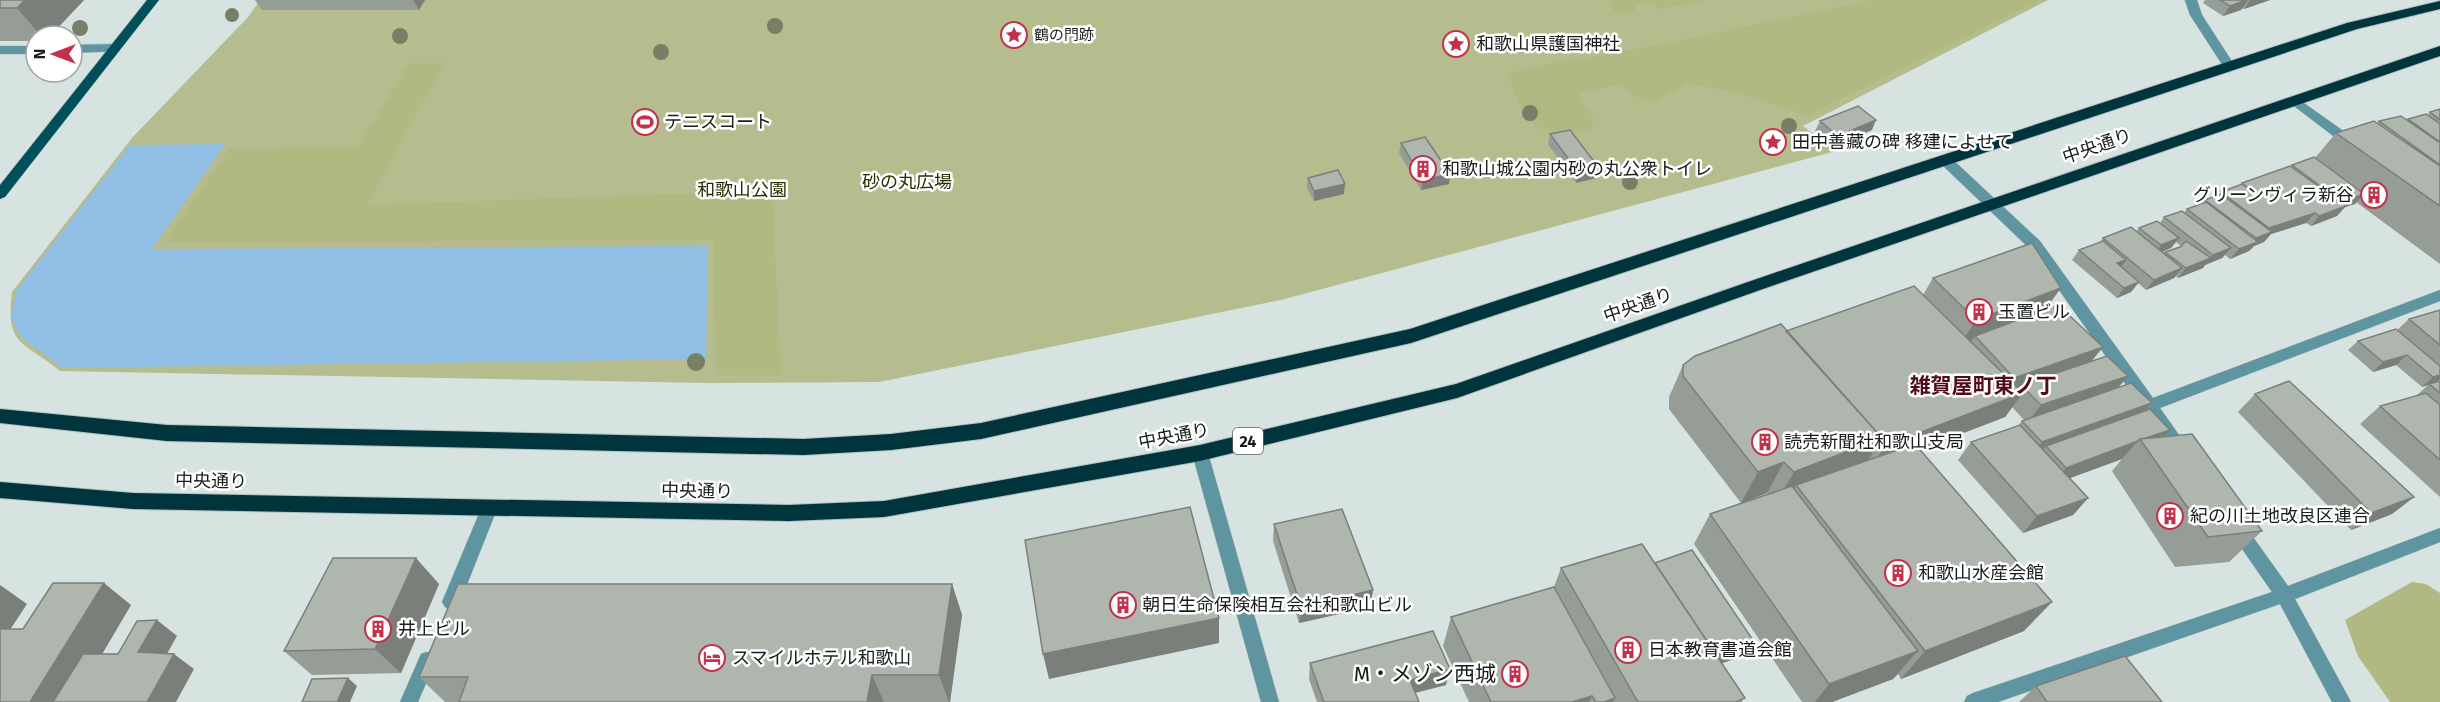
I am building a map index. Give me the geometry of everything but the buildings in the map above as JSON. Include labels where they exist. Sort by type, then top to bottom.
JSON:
[{"type":"highway","name":"中央通り","points":[[0,416],[167,433],[792,447],[891,442],[958,434],[1184,388],[1411,336],[2229,66],[2385,16],[2440,5]]},
{"type":"highway","name":"中央通り","points":[[0,490],[133,501],[789,513],[884,509],[1200,453],[1456,391],[2440,51]]},
{"type":"main road","points":[[0,194],[153,0]]},
{"type":"street","points":[[2191,0],[2196,15],[2229,66]]},
{"type":"street","points":[[84,49],[115,48]]},
{"type":"street","points":[[0,50],[24,50]]},
{"type":"street","points":[[2294,100],[2368,156]]},
{"type":"street","points":[[1945,160],[2035,245],[2190,462]]},
{"type":"street","points":[[2151,405],[2440,295]]},
{"type":"street","points":[[1200,453],[1270,702]]},
{"type":"street","points":[[446,614],[489,509]]},
{"type":"street","points":[[2230,519],[2284,595],[2342,702]]},
{"type":"street","points":[[1973,702],[2284,595],[2440,535]]},
{"type":"street","points":[[409,702],[432,647]]},
{"type":"green space","name":"和歌山公園","points":[[260,0],[2048,0],[1803,126],[1836,151],[1281,300],[879,382],[707,383],[60,371],[26,347],[14,333],[10,310],[12,292],[132,138],[249,16]]},
{"type":"green space","points":[[1607,0],[1705,0],[1660,9],[1651,2],[1638,4],[1633,13],[1615,12]]},
{"type":"green space","points":[[1873,0],[2041,0],[1808,115],[1738,93],[1687,83],[1655,102],[1638,98],[1618,85],[1578,93],[1594,119],[1589,131],[1551,132],[1542,129],[1528,117],[1518,101],[1508,74],[1543,65],[1653,46]]},
{"type":"green space","points":[[409,63],[444,63],[367,205],[733,192],[738,196],[772,196],[781,375],[716,375],[714,240],[165,242],[229,149],[358,147]]},
{"type":"green space","points":[[2412,582],[2426,584],[2440,593],[2440,702],[2390,702],[2358,656],[2345,620]]},
{"type":"water","points":[[225,144],[152,249],[708,246],[706,359],[62,368],[20,336],[11,317],[16,291],[130,145]]},
{"type":"place","name":"鶴の門跡","points":[[1014,35]]},
{"type":"place","name":"和歌山県護国神社","points":[[1456,44]]},
{"type":"place","name":"テニスコート","points":[[645,122]]},
{"type":"place","name":"田中善藏の碑 移建によせて","points":[[1773,142]]},
{"type":"place","name":"和歌山城公園内砂の丸公衆トイレ","points":[[1423,169]]},
{"type":"place","name":"グリーンヴィラ新谷","points":[[2374,195]]},
{"type":"place","name":"玉置ビル","points":[[1979,312]]},
{"type":"place","name":"読売新聞社和歌山支局","points":[[1765,442]]},
{"type":"place","name":"紀の川土地改良区連合","points":[[2170,516]]},
{"type":"place","name":"和歌山水産会館","points":[[1898,573]]},
{"type":"place","name":"朝日生命保険相互会社和歌山ビル","points":[[1123,605]]},
{"type":"place","name":"井上ビル","points":[[378,629]]},
{"type":"place","name":"日本教育書道会館","points":[[1628,650]]},
{"type":"place","name":"スマイルホテル和歌山","points":[[712,658]]},
{"type":"place","name":"M・メゾン西城","points":[[1515,674]]},
{"type":"district","name":"雑賀屋町東ノ丁","points":[[1983,386]]},
{"type":"park label","name":"砂の丸広場","points":[[907,182]]}]
